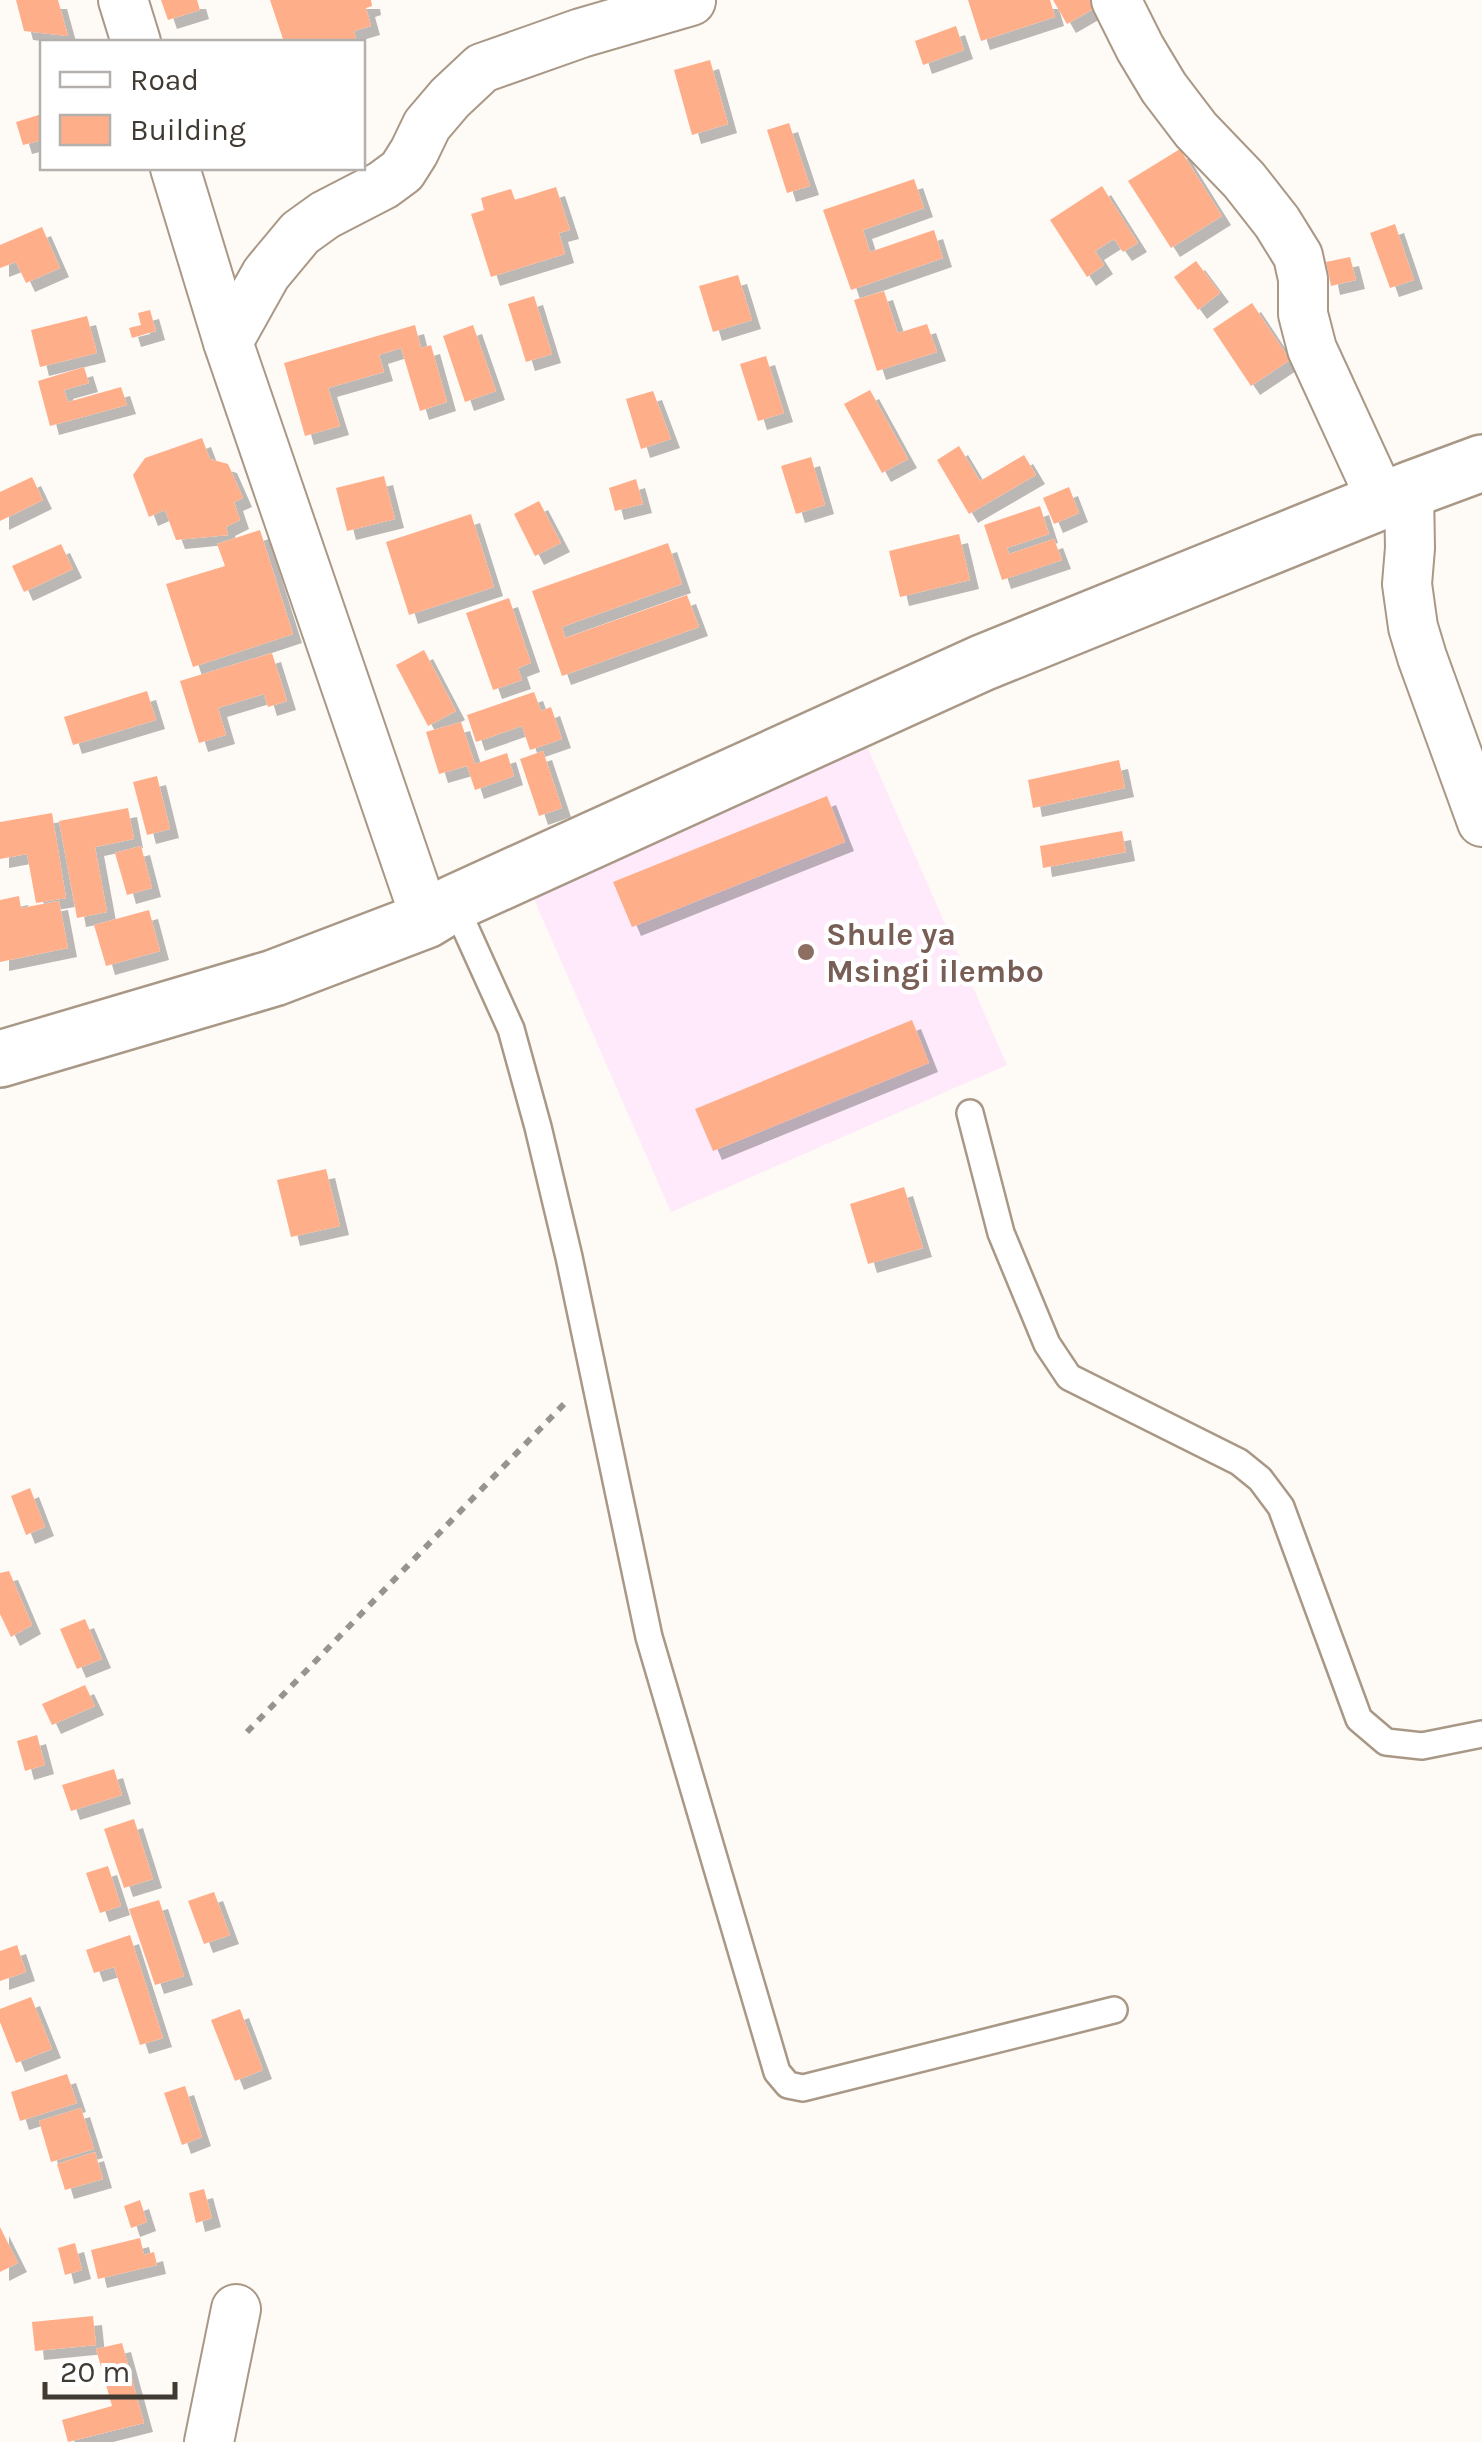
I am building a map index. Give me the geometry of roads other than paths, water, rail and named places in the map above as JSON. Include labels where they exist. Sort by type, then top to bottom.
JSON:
[{"type":"street","points":[[123,0],[135,40]]},
{"type":"street","points":[[1116,0],[1164,88],[1196,130],[1244,180],[1298,256],[1303,279],[1303,314],[1312,348],[1395,495],[1410,548],[1407,584],[1413,627],[1482,822]]},
{"type":"street","points":[[228,342],[266,274],[300,232],[383,186],[402,171],[427,125],[482,68],[581,33],[692,1]]},
{"type":"street","points":[[175,170],[228,342],[440,911]]},
{"type":"street","points":[[0,1059],[274,978],[440,911],[982,663],[1482,463]]},
{"type":"street","points":[[209,2442],[236,2309]]},
{"type":"lane","points":[[440,911],[511,1029],[538,1127],[594,1373],[649,1636],[777,2072],[788,2084],[803,2088],[1114,2010]]},
{"type":"lane","points":[[970,1113],[1001,1234],[1046,1344],[1069,1377],[1239,1462],[1260,1479],[1281,1507],[1359,1719],[1372,1731],[1386,1742],[1422,1746],[1482,1734]]},
{"type":"place","name":"Shule ya Msingi ilembo","points":[[806,952]]}]
